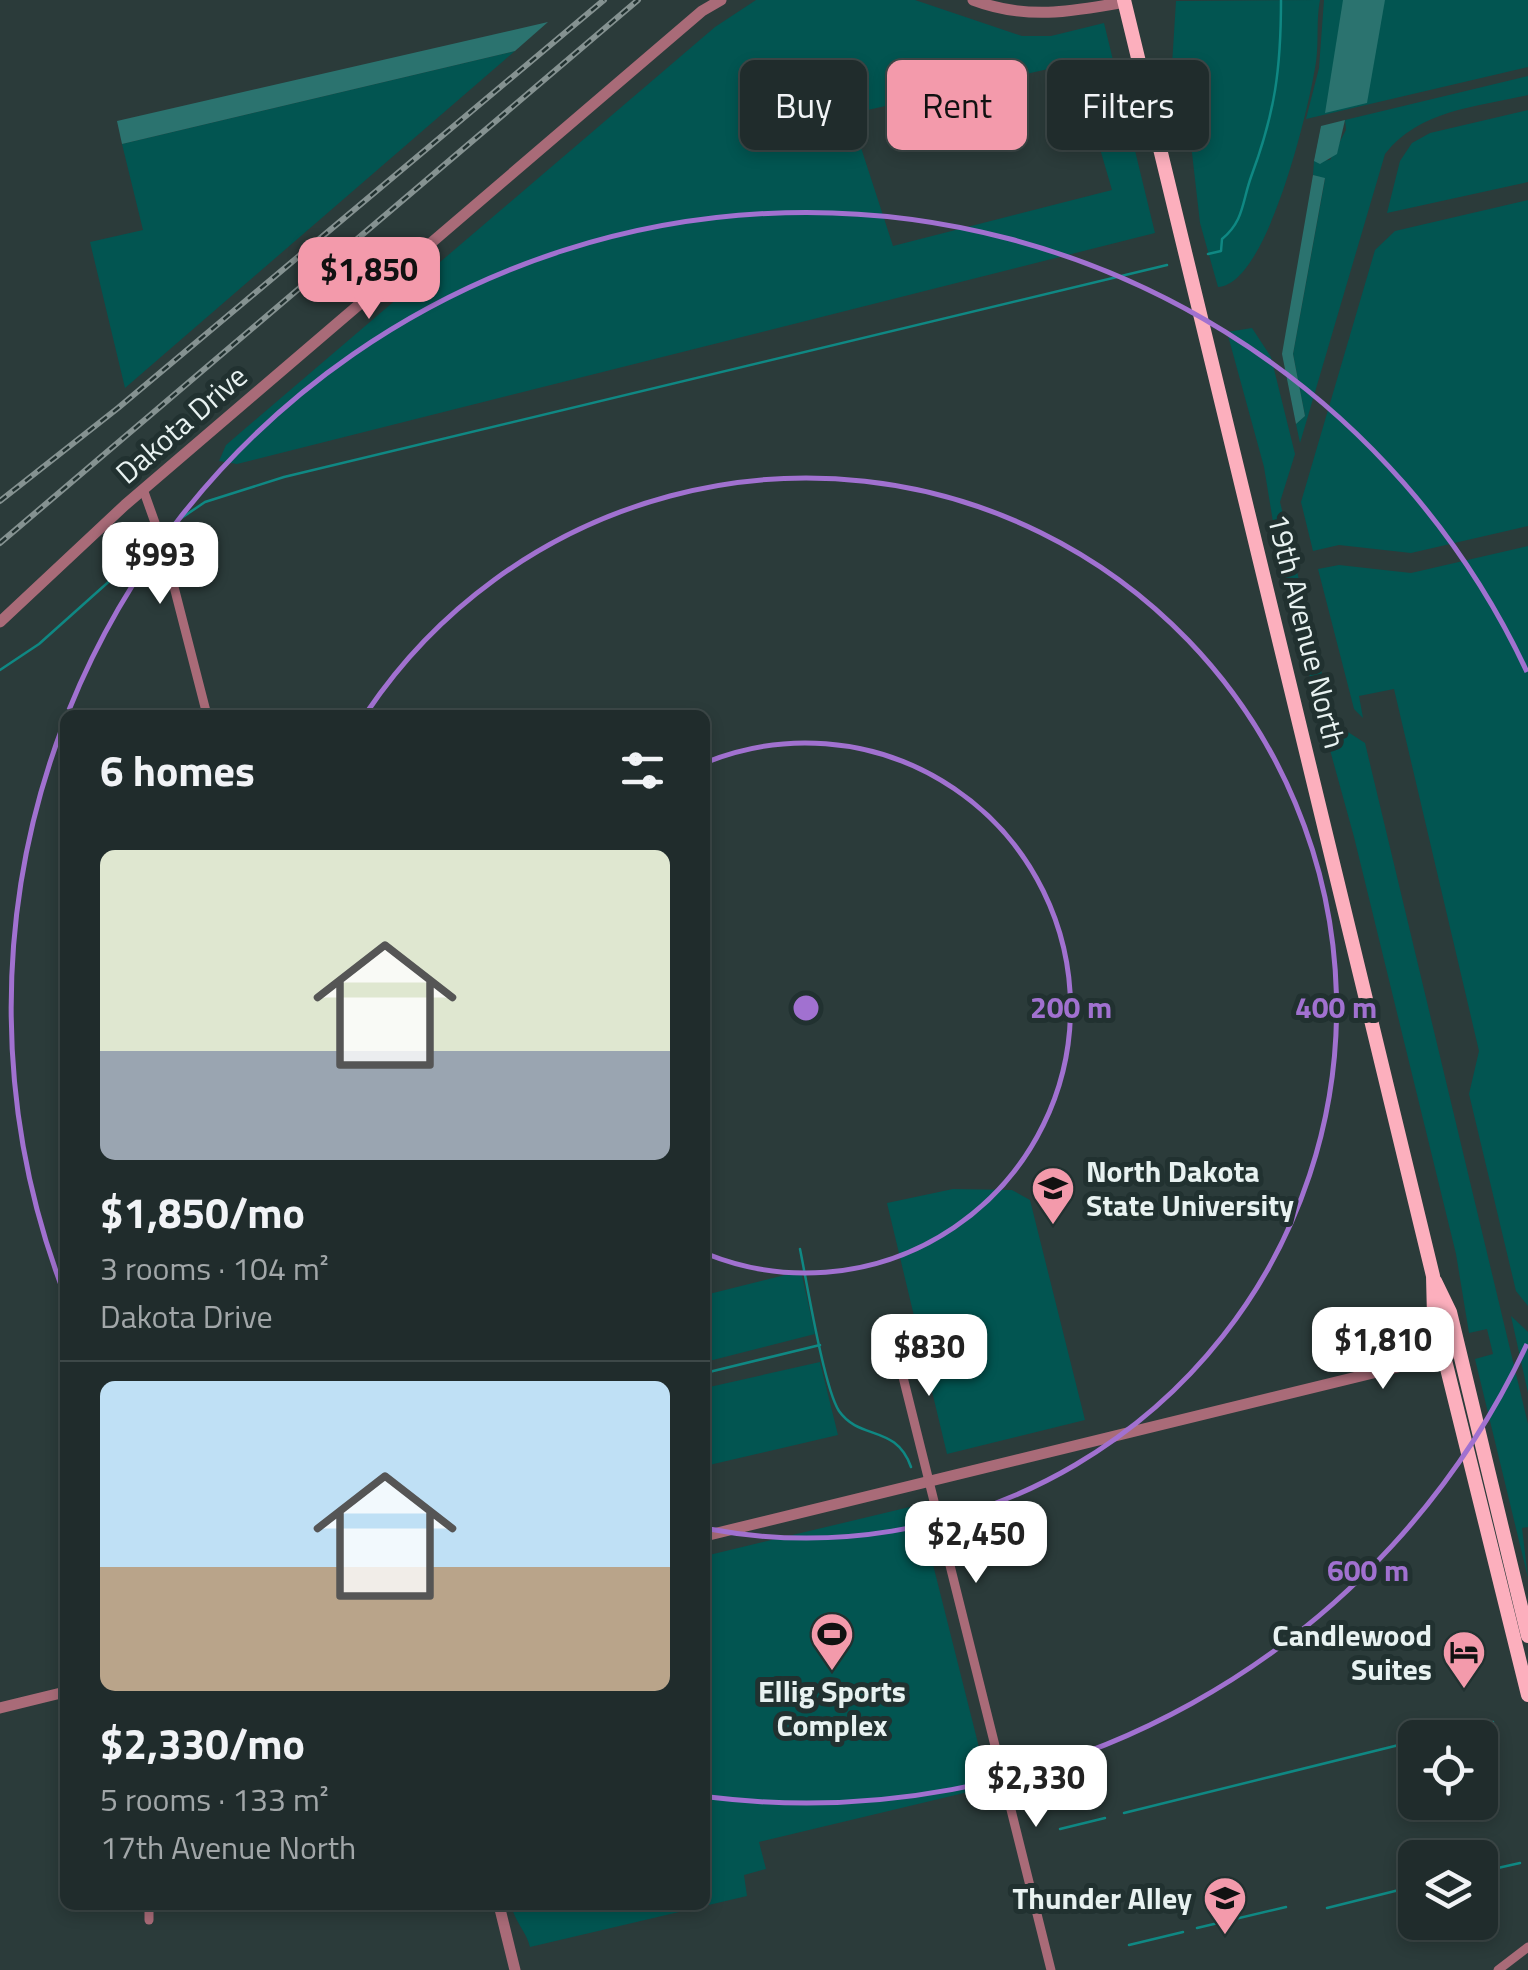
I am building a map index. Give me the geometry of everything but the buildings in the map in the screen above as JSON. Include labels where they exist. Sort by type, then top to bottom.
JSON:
[{"type":"main road","name":"19th Avenue North","points":[[1124,1],[1432,1276],[1434,1316],[1452,1353],[1528,1636]]},
{"type":"main road","name":"19th Avenue North","points":[[1452,1353],[1528,1695]]},
{"type":"street","name":"Dakota Drive","points":[[0,622],[143,489],[702,11],[721,0]]},
{"type":"street","points":[[973,0],[1004,12],[1049,16],[1124,1]]},
{"type":"street","points":[[143,489],[164,548],[205,710]]},
{"type":"street","points":[[881,1341],[899,1361],[1051,1970]]},
{"type":"street","points":[[710,1535],[1452,1353]]},
{"type":"street","points":[[0,1708],[60,1693]]},
{"type":"street","points":[[149,1910],[149,1920]]},
{"type":"street","points":[[501,1910],[515,1970]]},
{"type":"street","points":[[1498,1970],[1528,1948]]},
{"type":"shaded area","points":[[756,0],[915,0],[1022,36],[1051,36],[1104,23],[1113,60],[1047,60],[1047,69],[1027,74],[1027,60],[887,60],[887,106],[867,110],[867,60],[740,60],[740,150],[862,150],[893,246],[1112,190],[1100,150],[1135,150],[1155,233],[237,464],[219,461],[226,445],[715,27]]},
{"type":"shaded area","points":[[1320,0],[1312,84],[1284,190],[1254,257],[1236,278],[1218,287],[1200,223],[1191,150],[1209,150],[1209,60],[1172,60],[1176,1]]},
{"type":"shaded area","points":[[1324,0],[1528,0],[1528,67],[1306,119],[1319,68]]},
{"type":"shaded area","points":[[1343,0],[1385,0],[1367,103],[1325,113]]},
{"type":"shaded area","points":[[548,22],[515,51],[122,144],[117,121]]},
{"type":"shaded area","points":[[515,51],[125,388],[90,242],[143,230],[122,144]]},
{"type":"shaded area","points":[[1528,76],[1528,95],[1431,119],[1399,139],[1385,154],[1300,443],[1296,424],[1305,416],[1293,354],[1325,179],[1313,175],[1314,161],[1330,160],[1346,130],[1345,120]]},
{"type":"shaded area","points":[[1528,110],[1528,182],[1387,213],[1400,161],[1412,143],[1430,133]]},
{"type":"shaded area","points":[[1345,120],[1337,154],[1320,164],[1314,161],[1321,126]]},
{"type":"shaded area","points":[[1313,175],[1325,178],[1293,354],[1305,416],[1296,424],[1282,354]]},
{"type":"shaded area","points":[[1528,200],[1528,526],[1411,553],[1339,545],[1313,551],[1301,502],[1375,250],[1395,231]]},
{"type":"shaded area","points":[[1252,328],[1271,357],[1295,454],[1280,502],[1334,723],[1365,743],[1528,1424],[1528,1527],[1522,1528],[1528,1578],[1475,1359],[1493,1354],[1487,1329],[1469,1333],[1456,1254],[1354,837],[1306,663],[1276,540],[1264,467],[1227,332]]},
{"type":"shaded area","points":[[1528,546],[1528,1306],[1516,1291],[1469,1094],[1479,1051],[1394,689],[1359,696],[1363,718],[1354,709],[1318,569],[1339,565],[1411,573]]},
{"type":"shaded area","points":[[953,1189],[1012,1190],[1030,1200],[1085,1420],[947,1454],[887,1203]]},
{"type":"shaded area","points":[[801,1271],[815,1334],[710,1361],[710,1294]]},
{"type":"shaded area","points":[[1511,1316],[1528,1332],[1528,1393]]},
{"type":"shaded area","points":[[820,1362],[838,1435],[710,1465],[710,1387]]},
{"type":"shaded area","name":"Ellig Sports Complex","points":[[918,1505],[989,1787],[759,1842],[766,1869],[744,1875],[747,1896],[710,1905],[710,1555]]},
{"type":"shaded area","name":"Ellig Sports Complex","points":[[513,1910],[687,1910],[530,1947]]},
{"type":"waterway","points":[[1208,254],[1221,251],[1222,239],[1238,218],[1266,132],[1278,69],[1281,0]]},
{"type":"waterway","points":[[174,523],[205,502],[284,477],[1167,265]]},
{"type":"waterway","points":[[0,670],[39,644],[152,543]]},
{"type":"waterway","points":[[800,1249],[822,1359],[839,1411],[857,1426],[896,1444],[911,1467]]},
{"type":"waterway","points":[[710,1372],[820,1345]]},
{"type":"waterway","points":[[1124,1813],[1398,1745]]},
{"type":"waterway","points":[[1060,1829],[1105,1818]]},
{"type":"waterway","points":[[1498,1868],[1520,1863]]},
{"type":"waterway","points":[[1327,1908],[1398,1890]]},
{"type":"waterway","points":[[1197,1928],[1286,1907]]},
{"type":"waterway","points":[[1129,1945],[1183,1932]]},
{"type":"railway","points":[[0,501],[118,408],[604,0]]},
{"type":"railway","points":[[0,543],[638,0]]},
{"type":"place","name":"North Dakota State University","points":[[1053,1226]]},
{"type":"place","name":"Ellig Sports Complex","points":[[832,1672]]},
{"type":"place","name":"Candlewood Suites","points":[[1464,1690]]},
{"type":"place","name":"Thunder Alley","points":[[1225,1936]]}]
